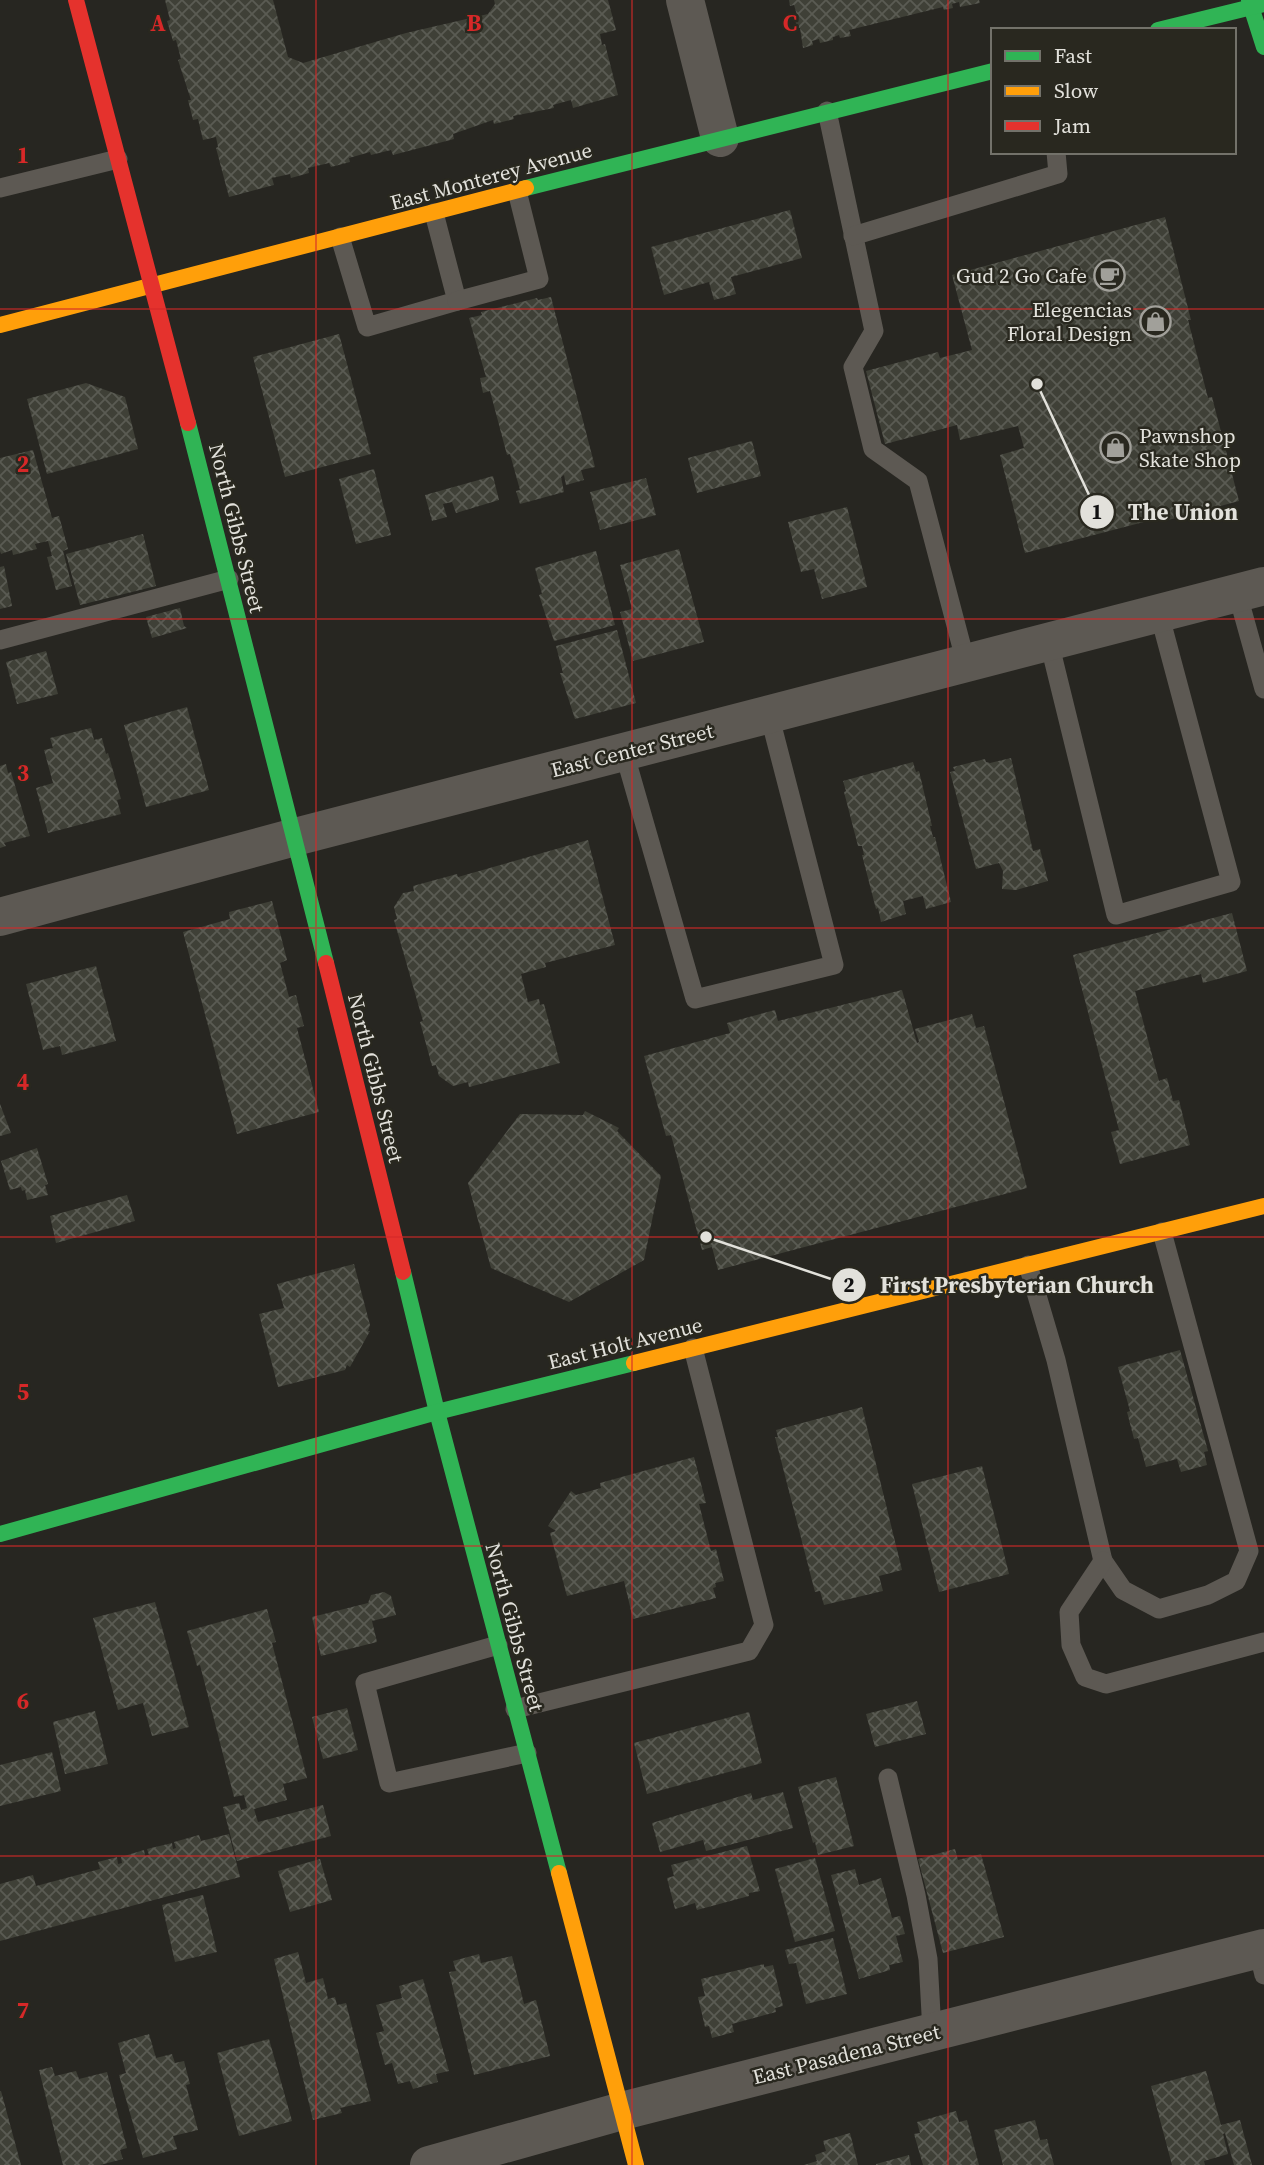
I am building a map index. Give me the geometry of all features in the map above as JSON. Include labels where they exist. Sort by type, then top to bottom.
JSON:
[{"type":"street","name":"North Gibbs Street","points":[[76,0],[153,285],[295,837],[437,1412],[636,2165]]},
{"type":"street","points":[[685,0],[720,138]]},
{"type":"street","points":[[1165,28],[1255,4],[1264,47]]},
{"type":"street","name":"East Monterey Avenue","points":[[0,325],[720,138],[991,71]]},
{"type":"street","name":"East Center Street","points":[[0,917],[295,837],[1251,589]]},
{"type":"street","name":"East Holt Avenue","points":[[0,1534],[437,1412],[1264,1206]]},
{"type":"street","name":"East Pasadena Street","points":[[429,2165],[622,2111],[932,2032],[1262,1958]]},
{"type":"lane","points":[[827,111],[874,331],[853,367],[873,449],[918,481],[966,663]]},
{"type":"lane","points":[[853,236],[1058,174],[1056,154]]},
{"type":"lane","points":[[0,188],[118,159]]},
{"type":"lane","points":[[340,237],[367,327],[538,279],[517,191]]},
{"type":"lane","points":[[434,213],[457,301]]},
{"type":"lane","points":[[0,640],[229,579]]},
{"type":"lane","points":[[1251,589],[1264,689]]},
{"type":"lane","points":[[1049,642],[1116,915],[1231,882],[1159,613]]},
{"type":"lane","points":[[624,752],[695,999],[834,965],[769,715]]},
{"type":"lane","points":[[1028,1265],[1056,1360],[1103,1561],[1123,1590],[1159,1609],[1208,1595],[1236,1581],[1249,1550],[1162,1232]]},
{"type":"lane","points":[[515,1709],[749,1651],[764,1625],[693,1348]]},
{"type":"lane","points":[[1103,1561],[1069,1612],[1071,1645],[1085,1677],[1106,1684],[1264,1642]]},
{"type":"lane","points":[[498,1645],[365,1683],[389,1783],[527,1753]]},
{"type":"lane","points":[[888,1778],[919,1908],[928,1959],[932,2032]]},
{"type":"building","points":[[165,0],[273,0],[288,57],[303,63],[406,33],[488,14],[495,4],[494,0],[608,0],[616,30],[600,34],[618,95],[573,108],[571,100],[553,105],[554,108],[513,116],[514,119],[494,124],[493,120],[453,134],[454,139],[393,155],[391,150],[371,155],[370,152],[349,158],[350,162],[331,167],[329,163],[308,168],[309,173],[291,178],[290,174],[272,178],[274,185],[229,197],[216,148],[216,137],[203,140],[198,119],[193,120],[188,100],[191,100],[178,60],[181,59],[167,21],[170,20]]},
{"type":"building","points":[[789,0],[979,0],[980,3],[960,7],[959,2],[952,4],[953,8],[944,10],[943,7],[849,30],[851,36],[840,38],[839,35],[833,37],[833,40],[820,43],[819,39],[812,41],[813,45],[803,48],[800,28],[797,28],[794,15],[797,15]]},
{"type":"building","points":[[790,210],[802,258],[731,277],[736,294],[714,300],[709,282],[664,295],[651,247]]},
{"type":"building","points":[[1165,217],[1208,398],[1212,397],[1239,501],[1161,522],[1159,518],[1025,553],[1000,455],[1024,448],[1018,426],[960,440],[957,425],[885,444],[866,371],[938,352],[940,358],[972,350],[952,275]]},
{"type":"building","points":[[551,297],[595,467],[581,470],[584,480],[566,485],[564,475],[561,477],[564,492],[520,504],[516,491],[520,490],[510,454],[507,455],[490,391],[483,393],[480,378],[486,377],[469,318],[482,315],[481,312]]},
{"type":"building","points":[[339,334],[371,454],[285,477],[253,357]]},
{"type":"building","points":[[86,383],[125,397],[138,449],[47,474],[27,399]]},
{"type":"building","points":[[752,441],[761,476],[697,493],[688,458]]},
{"type":"building","points":[[33,450],[52,518],[59,516],[68,549],[63,551],[72,586],[56,590],[47,557],[52,556],[48,541],[35,544],[37,549],[13,555],[12,550],[1,554],[0,551],[0,458]]},
{"type":"building","points":[[374,469],[391,535],[356,544],[339,479]]},
{"type":"building","points":[[493,476],[499,500],[456,513],[452,502],[443,504],[447,517],[432,521],[425,495]]},
{"type":"building","points":[[646,478],[656,515],[600,530],[590,492]]},
{"type":"building","points":[[847,507],[867,587],[822,599],[814,569],[801,572],[788,522]]},
{"type":"building","points":[[143,534],[156,586],[80,605],[66,554]]},
{"type":"building","points":[[679,549],[704,642],[633,661],[620,612],[632,609],[620,565]]},
{"type":"building","points":[[596,551],[615,625],[554,641],[539,595],[542,594],[535,568]]},
{"type":"building","points":[[4,566],[12,606],[0,609],[0,567]]},
{"type":"building","points":[[180,608],[184,626],[187,628],[152,638],[146,617]]},
{"type":"building","points":[[617,630],[636,703],[575,719],[560,673],[563,673],[556,646]]},
{"type":"building","points":[[46,651],[58,694],[17,704],[6,662]]},
{"type":"building","points":[[187,707],[209,790],[146,807],[124,725]]},
{"type":"building","points":[[91,728],[94,740],[102,738],[106,754],[108,753],[121,799],[117,800],[121,814],[48,833],[36,788],[53,783],[44,750],[53,748],[50,738]]},
{"type":"building","points":[[1011,758],[1033,851],[1040,849],[1048,881],[1016,890],[1002,889],[1003,871],[999,863],[976,869],[950,772],[955,771],[953,767],[985,759],[990,763]]},
{"type":"building","points":[[913,762],[916,772],[919,771],[930,826],[951,902],[926,909],[923,896],[903,901],[906,914],[881,922],[862,855],[862,846],[858,846],[843,781]]},
{"type":"building","points":[[6,764],[8,773],[11,772],[30,836],[4,843],[6,846],[0,848],[0,766]]},
{"type":"building","points":[[588,840],[615,945],[545,963],[546,967],[521,974],[528,1002],[539,999],[540,1005],[544,1004],[560,1063],[469,1087],[468,1082],[453,1086],[439,1076],[436,1065],[432,1066],[420,1022],[423,1021],[394,920],[397,919],[394,907],[403,893],[414,891],[413,886],[457,874],[458,877]]},
{"type":"building","points":[[272,901],[287,960],[280,963],[289,997],[296,995],[304,1026],[297,1028],[319,1112],[237,1134],[183,932],[230,919],[229,912]]},
{"type":"building","points":[[1232,913],[1247,971],[1203,983],[1201,974],[1135,991],[1159,1081],[1167,1078],[1173,1101],[1179,1100],[1190,1145],[1120,1164],[1111,1132],[1119,1130],[1073,955]]},
{"type":"building","points":[[96,966],[116,1041],[62,1055],[60,1046],[43,1050],[26,984]]},
{"type":"building","points":[[902,990],[917,1043],[919,1042],[915,1029],[972,1014],[976,1028],[984,1026],[1027,1188],[718,1270],[712,1247],[702,1250],[671,1135],[666,1136],[644,1056],[730,1033],[727,1023],[775,1010],[778,1021]]},
{"type":"building","points":[[0,1104],[11,1133],[0,1136]]},
{"type":"building","points":[[585,1111],[619,1128],[617,1131],[661,1176],[644,1260],[569,1302],[491,1268],[468,1183],[520,1114],[583,1115]]},
{"type":"building","points":[[37,1148],[48,1184],[45,1185],[48,1195],[27,1200],[25,1190],[22,1191],[21,1187],[10,1190],[1,1161]]},
{"type":"building","points":[[127,1195],[135,1221],[56,1243],[50,1216]]},
{"type":"building","points":[[354,1264],[370,1331],[350,1367],[347,1365],[345,1370],[278,1387],[259,1314],[284,1308],[277,1284]]},
{"type":"building","points":[[1180,1350],[1208,1451],[1204,1452],[1207,1465],[1181,1472],[1177,1459],[1146,1467],[1138,1438],[1134,1439],[1127,1412],[1130,1411],[1118,1367]]},
{"type":"building","points":[[862,1407],[902,1570],[879,1576],[883,1591],[824,1605],[820,1591],[815,1592],[775,1437],[778,1437],[776,1430]]},
{"type":"building","points":[[694,1457],[706,1503],[699,1504],[711,1551],[716,1549],[724,1581],[715,1583],[716,1587],[713,1588],[716,1598],[633,1619],[624,1581],[567,1596],[550,1533],[556,1531],[548,1526],[571,1491],[576,1495],[601,1488],[600,1483]]},
{"type":"building","points":[[982,1466],[1009,1574],[939,1592],[912,1484]]},
{"type":"building","points":[[384,1592],[391,1596],[396,1615],[372,1621],[377,1642],[321,1656],[312,1617],[368,1603],[371,1595]]},
{"type":"building","points":[[155,1602],[189,1727],[152,1736],[143,1703],[118,1710],[93,1618]]},
{"type":"building","points":[[267,1609],[276,1642],[272,1643],[307,1778],[283,1784],[287,1800],[254,1809],[258,1822],[323,1805],[331,1836],[237,1861],[223,1807],[239,1803],[241,1810],[247,1808],[244,1795],[234,1797],[200,1665],[197,1666],[187,1631]]},
{"type":"building","points":[[917,1701],[926,1734],[875,1747],[866,1714]]},
{"type":"building","points":[[347,1708],[358,1750],[323,1759],[312,1717]]},
{"type":"building","points":[[95,1711],[108,1764],[65,1774],[53,1722]]},
{"type":"building","points":[[749,1712],[762,1763],[647,1794],[634,1743]]},
{"type":"building","points":[[52,1752],[61,1791],[0,1806],[0,1765]]},
{"type":"building","points":[[836,1777],[854,1846],[818,1855],[798,1787]]},
{"type":"building","points":[[783,1792],[793,1828],[706,1851],[703,1840],[660,1852],[652,1823],[751,1793],[753,1800]]},
{"type":"building","points":[[229,1834],[240,1877],[0,1941],[0,1884],[33,1875],[36,1886],[100,1869],[98,1862],[117,1857],[118,1864],[122,1863],[121,1857],[144,1850],[145,1856],[149,1855],[147,1849],[172,1843],[173,1849],[176,1848],[174,1842],[199,1835],[201,1841]]},
{"type":"building","points":[[747,1846],[760,1891],[697,1910],[695,1903],[675,1909],[667,1878],[674,1876],[671,1865]]},
{"type":"building","points":[[955,1849],[958,1860],[981,1854],[1004,1937],[943,1953],[918,1859]]},
{"type":"building","points":[[815,1858],[835,1931],[795,1942],[775,1869]]},
{"type":"building","points":[[320,1859],[332,1900],[290,1912],[278,1871]]},
{"type":"building","points":[[855,1869],[859,1885],[881,1878],[892,1918],[900,1916],[905,1934],[896,1936],[903,1962],[889,1965],[890,1970],[859,1979],[831,1875]]},
{"type":"building","points":[[203,1895],[217,1952],[175,1962],[162,1905]]},
{"type":"building","points":[[833,1938],[847,1994],[806,2004],[796,1963],[789,1964],[785,1950]]},
{"type":"building","points":[[298,1952],[306,1983],[323,1978],[328,1999],[335,1997],[337,2005],[346,2003],[371,2101],[340,2108],[342,2113],[313,2120],[274,1959]]},
{"type":"building","points":[[479,1954],[481,1963],[512,1956],[524,2004],[536,2000],[550,2056],[474,2075],[449,1972],[456,1971],[453,1961]]},
{"type":"building","points":[[764,1964],[764,1967],[773,1965],[783,2006],[775,2008],[776,2012],[732,2024],[734,2032],[712,2038],[709,2026],[705,2027],[698,1997],[705,1996],[701,1979]]},
{"type":"building","points":[[423,1979],[449,2071],[436,2074],[438,2082],[413,2089],[410,2081],[398,2084],[392,2063],[385,2065],[376,2033],[384,2031],[376,2005],[402,1998],[399,1986]]},
{"type":"building","points":[[149,2034],[156,2058],[172,2054],[175,2063],[184,2061],[190,2084],[186,2085],[198,2130],[173,2136],[177,2149],[143,2158],[119,2075],[126,2073],[118,2043]]},
{"type":"building","points":[[269,2039],[292,2121],[239,2136],[217,2053]]},
{"type":"building","points":[[52,2067],[55,2076],[76,2071],[79,2079],[107,2072],[127,2148],[120,2150],[123,2159],[100,2165],[63,2165],[39,2070]]},
{"type":"building","points":[[1206,2071],[1221,2125],[1240,2120],[1252,2165],[1234,2165],[1225,2133],[1223,2134],[1228,2154],[1204,2161],[1205,2165],[1172,2165],[1151,2086]]},
{"type":"building","points":[[1,2091],[21,2165],[0,2165]]},
{"type":"building","points":[[956,2111],[959,2122],[967,2120],[979,2165],[923,2165],[914,2134],[920,2133],[917,2122]]},
{"type":"building","points":[[1035,2120],[1040,2140],[1047,2139],[1054,2165],[1003,2165],[994,2130]]},
{"type":"building","points":[[850,2133],[858,2165],[804,2165],[817,2161],[815,2155],[826,2151],[823,2141]]},
{"type":"building","points":[[909,2155],[911,2165],[876,2165],[876,2164]]},
{"type":"traffic: fast","points":[[1249,0],[1264,47]]},
{"type":"traffic: fast","points":[[1166,28],[1264,4]]},
{"type":"traffic: fast","points":[[526,188],[991,72]]},
{"type":"traffic: fast","points":[[188,423],[326,963]]},
{"type":"traffic: fast","points":[[403,1272],[437,1412],[559,1873]]},
{"type":"traffic: fast","points":[[0,1534],[437,1412],[634,1363]]},
{"type":"traffic: slow","points":[[0,325],[526,188]]},
{"type":"traffic: slow","points":[[634,1363],[1264,1206]]},
{"type":"traffic: slow","points":[[559,1873],[636,2165]]},
{"type":"traffic: jam","points":[[76,0],[188,423]]},
{"type":"traffic: jam","points":[[326,963],[403,1272]]},
{"type":"place","name":"Gud 2 Go Cafe","points":[[1110,275]]},
{"type":"place","name":"Elegencias Floral Design","points":[[1155,321]]},
{"type":"place","name":"The Union","points":[[1037,384]]},
{"type":"place","name":"Pawnshop Skate Shop","points":[[1116,447]]},
{"type":"place","name":"First Presbyterian Church","points":[[706,1237]]}]
